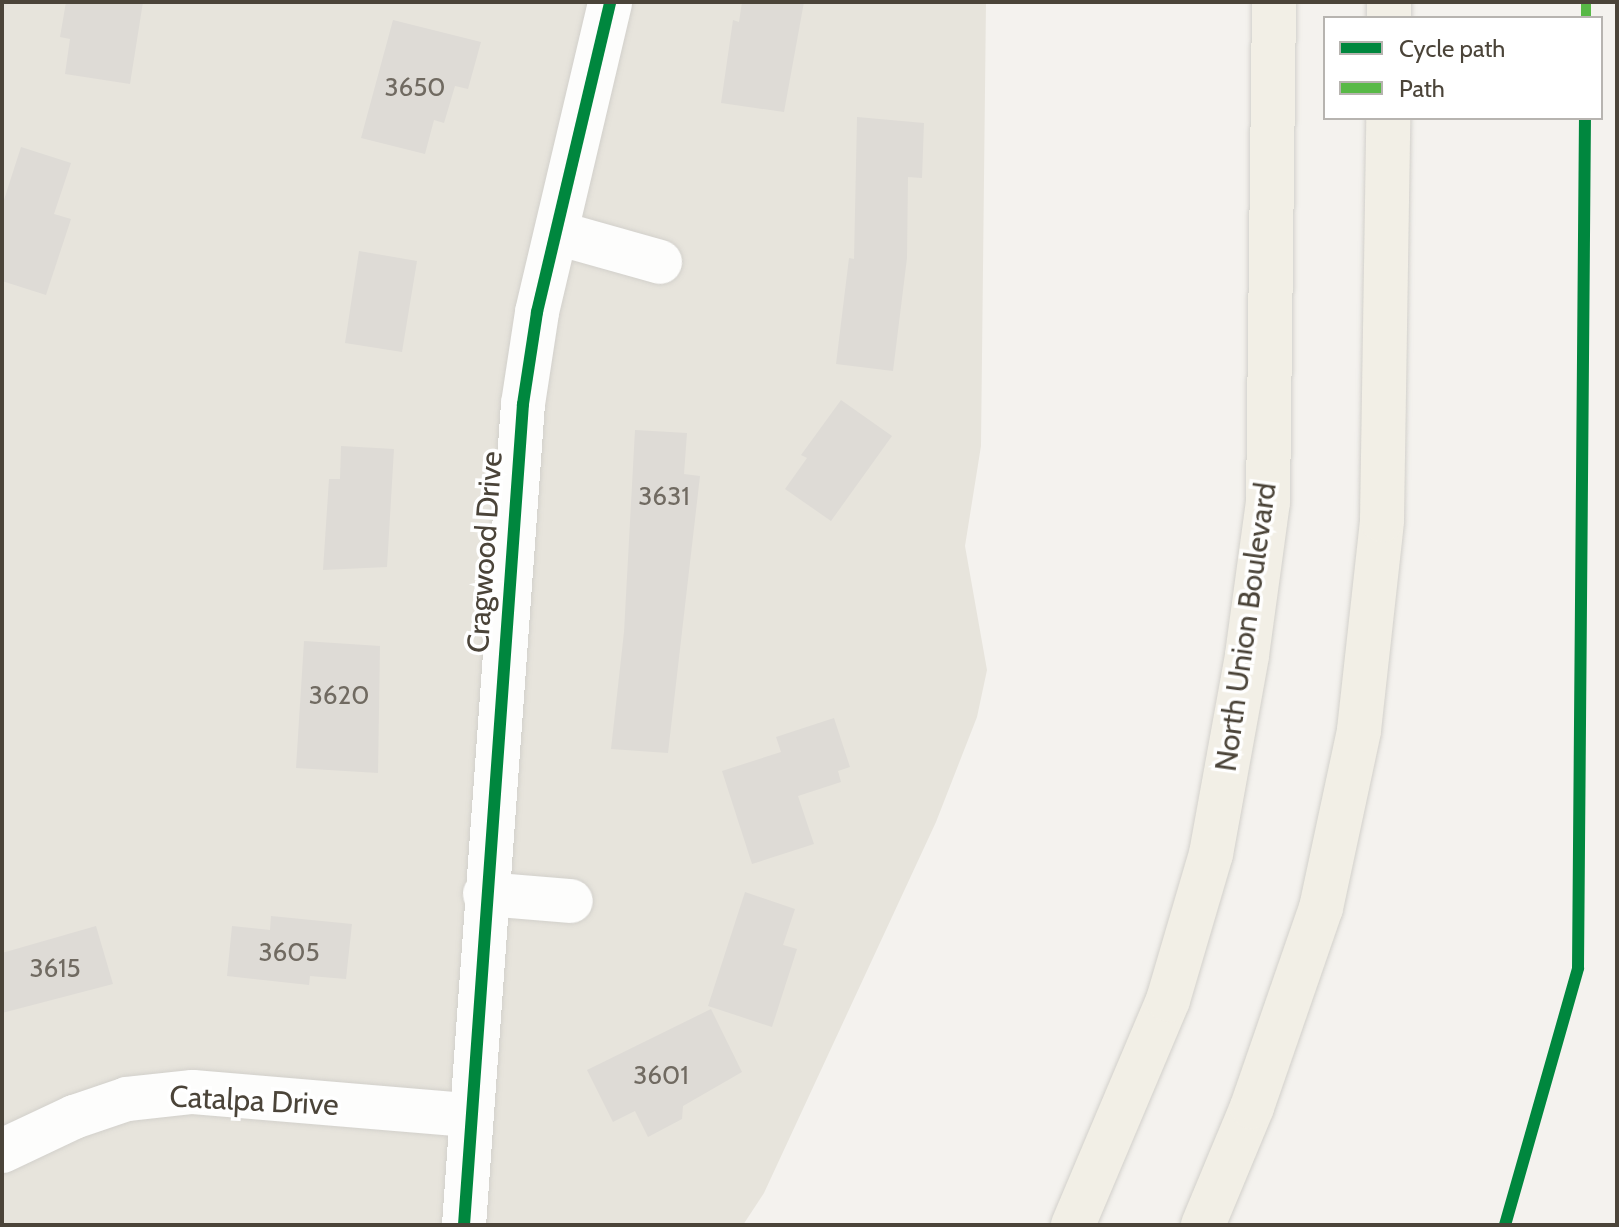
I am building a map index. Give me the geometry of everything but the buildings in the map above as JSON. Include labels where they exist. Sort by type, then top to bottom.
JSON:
[{"type":"main road","name":"North Union Boulevard","points":[[1073,1225],[1168,1000],[1211,854],[1247,655],[1268,502],[1274,2]]},
{"type":"main road","points":[[1203,1225],[1252,1107],[1321,908],[1359,730],[1382,520],[1388,120]]},
{"type":"street","name":"Cragwood Drive","points":[[464,1225],[468,1115],[523,404],[537,312],[610,2]]},
{"type":"street","points":[[557,233],[660,262]]},
{"type":"street","points":[[485,894],[571,901]]},
{"type":"street","name":"Catalpa Drive","points":[[2,1151],[127,1099],[193,1092],[468,1115]]},
{"type":"shaded area","points":[[2,2],[986,2],[981,446],[965,546],[987,670],[977,717],[936,822],[764,1193],[743,1225],[2,1225]]},
{"type":"marked path","points":[[1586,2],[1586,16]]},
{"type":"cycle path","points":[[464,1225],[523,404],[537,312],[610,2]]},
{"type":"cycle path","points":[[1505,1225],[1578,968],[1585,120]]}]
